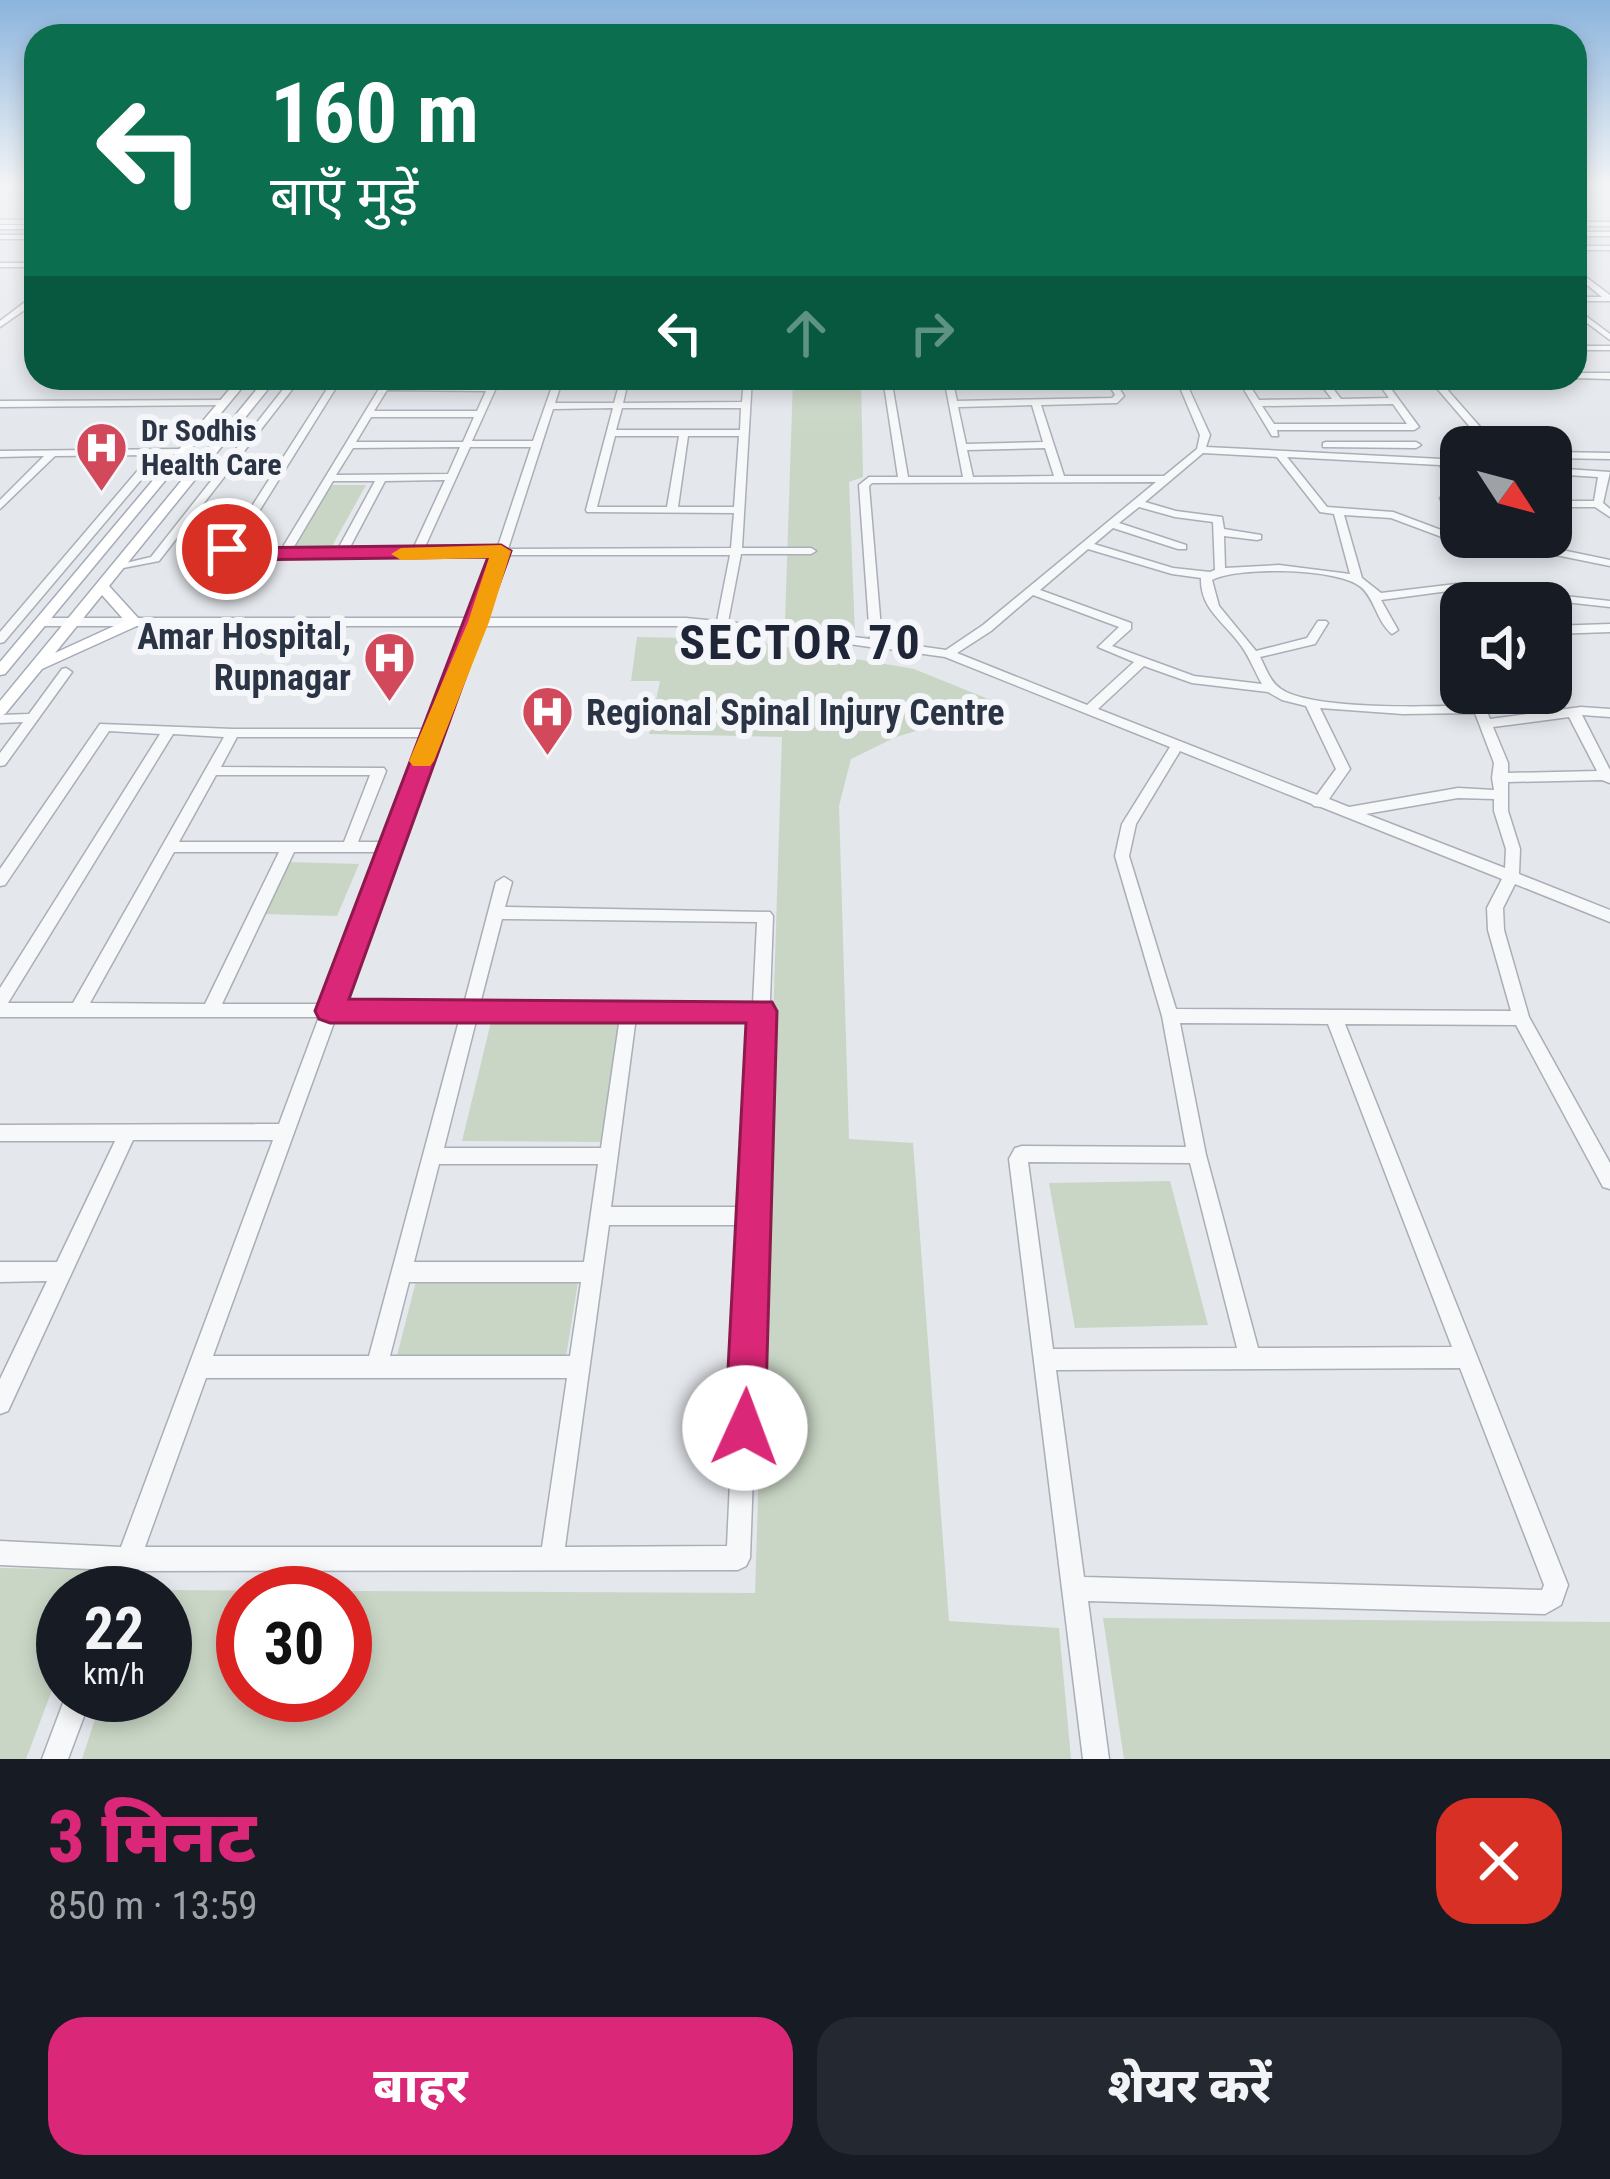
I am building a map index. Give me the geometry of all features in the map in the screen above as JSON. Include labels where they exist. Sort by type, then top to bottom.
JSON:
[{"type":"main road","points":[[0,671],[234,390]]},
{"type":"main road","points":[[0,715],[262,390]]},
{"type":"main road","points":[[34,668],[134,622],[102,586]]},
{"type":"street","points":[[1587,372],[1592,376]]},
{"type":"street","points":[[1587,376],[1610,376]]},
{"type":"street","points":[[117,568],[155,559],[288,390]]},
{"type":"street","points":[[330,390],[226,551],[811,551]]},
{"type":"street","points":[[284,554],[382,390]]},
{"type":"street","points":[[416,554],[491,390]]},
{"type":"street","points":[[126,1566],[432,734],[478,622],[554,390]]},
{"type":"street","points":[[622,390],[591,510],[738,509]]},
{"type":"street","points":[[722,624],[735,553],[747,390]]},
{"type":"street","points":[[889,390],[903,478]]},
{"type":"street","points":[[951,390],[968,477]]},
{"type":"street","points":[[954,404],[1114,401],[1120,396],[1116,390]]},
{"type":"street","points":[[948,655],[1033,591],[1201,450],[1205,435],[1185,390]]},
{"type":"street","points":[[1248,390],[1316,504],[1338,511],[1394,515],[1440,533]]},
{"type":"street","points":[[1329,390],[1339,402]]},
{"type":"street","points":[[1271,427],[1414,427],[1388,390]]},
{"type":"street","points":[[1443,390],[1475,426]]},
{"type":"street","points":[[1256,403],[1396,400]]},
{"type":"street","points":[[1035,402],[1060,479]]},
{"type":"street","points":[[0,404],[222,403]]},
{"type":"street","points":[[548,406],[746,405]]},
{"type":"street","points":[[368,414],[479,414]]},
{"type":"street","points":[[610,433],[744,433]]},
{"type":"street","points":[[672,510],[684,433]]},
{"type":"street","points":[[349,445],[534,444]]},
{"type":"street","points":[[963,447],[1048,445]]},
{"type":"street","points":[[1201,450],[1416,445]]},
{"type":"street","points":[[1354,450],[1440,461]]},
{"type":"street","points":[[0,639],[160,452]]},
{"type":"street","points":[[0,454],[181,452]]},
{"type":"street","points":[[0,506],[52,454]]},
{"type":"street","points":[[1572,462],[1610,456]]},
{"type":"street","points":[[1572,468],[1607,474],[1598,504]]},
{"type":"street","points":[[329,478],[451,477]]},
{"type":"street","points":[[341,554],[382,478]]},
{"type":"street","points":[[876,646],[864,485],[869,480],[1165,479]]},
{"type":"street","points":[[1138,503],[1182,516],[1218,519],[1214,572],[1206,586],[1212,608],[1254,656],[1272,689]]},
{"type":"street","points":[[1572,504],[1598,504],[1610,514]]},
{"type":"street","points":[[1338,511],[1357,580],[1374,597],[1392,630]]},
{"type":"street","points":[[1113,525],[1182,547]]},
{"type":"street","points":[[1219,532],[1257,537]]},
{"type":"street","points":[[1088,546],[1172,572],[1296,569],[1357,580]]},
{"type":"street","points":[[1572,555],[1610,563]]},
{"type":"street","points":[[1374,597],[1456,587],[1610,604]]},
{"type":"street","points":[[1033,591],[1127,626],[1104,646],[1192,679],[1272,689],[1287,699],[1312,704],[1440,708]]},
{"type":"street","points":[[41,622],[722,624],[948,655],[1610,916]]},
{"type":"street","points":[[1254,656],[1312,640],[1322,622]]},
{"type":"street","points":[[1572,629],[1610,628]]},
{"type":"street","points":[[1088,710],[1142,661]]},
{"type":"street","points":[[0,762],[66,672]]},
{"type":"street","points":[[1312,704],[1342,769],[1319,803]]},
{"type":"street","points":[[1499,778],[1608,777],[1574,713],[1610,713]]},
{"type":"street","points":[[1480,714],[1501,763],[1498,795],[1513,849],[1512,875],[1495,908],[1496,930],[1521,1018],[1610,1181]]},
{"type":"street","points":[[0,715],[33,718]]},
{"type":"street","points":[[0,881],[105,727],[168,732],[432,734]]},
{"type":"street","points":[[168,732],[0,1006],[210,1011],[761,1011]]},
{"type":"street","points":[[78,1010],[232,733]]},
{"type":"street","points":[[1176,747],[1129,824],[1122,846],[1170,1016],[1197,1155],[1250,1357]]},
{"type":"street","points":[[212,771],[379,771],[349,847]]},
{"type":"street","points":[[1347,812],[1458,793],[1498,795]]},
{"type":"street","points":[[169,847],[390,847]]},
{"type":"street","points":[[210,1011],[289,847]]},
{"type":"street","points":[[377,1367],[504,882]]},
{"type":"street","points":[[0,1553],[129,1559],[738,1557],[764,914],[496,913]]},
{"type":"street","points":[[552,1559],[629,1011]]},
{"type":"street","points":[[1170,1016],[1521,1018]]},
{"type":"street","points":[[1073,1589],[1545,1602],[1553,1597],[1556,1586],[1334,1017]]},
{"type":"street","points":[[0,1132],[285,1132]]},
{"type":"street","points":[[0,1403],[128,1132]]},
{"type":"street","points":[[1096,1759],[1018,1157],[1197,1155]]},
{"type":"street","points":[[432,1156],[609,1156]]},
{"type":"street","points":[[601,1216],[754,1216]]},
{"type":"street","points":[[0,1272],[62,1271]]},
{"type":"street","points":[[402,1272],[593,1272]]},
{"type":"street","points":[[1043,1360],[1467,1357]]},
{"type":"street","points":[[199,1367],[579,1367]]},
{"type":"street","points":[[55,1759],[69,1722]]},
{"type":"green space","points":[[793,390],[861,390],[863,477],[849,482],[855,634],[785,622]]},
{"type":"green space","points":[[331,485],[366,485],[332,546],[295,546]]},
{"type":"green space","points":[[637,637],[738,639],[914,669],[1003,705],[896,737],[851,759],[839,806],[849,1139],[913,1143],[949,1621],[1059,1628],[1071,1759],[82,1759],[94,1722],[192,1722],[192,1590],[216,1590],[216,1722],[372,1722],[372,1591],[755,1593],[782,737],[649,734],[660,681],[631,681]]},
{"type":"green space","points":[[288,862],[359,864],[337,916],[263,914]]},
{"type":"green space","points":[[491,1022],[620,1023],[602,1142],[462,1141]]},
{"type":"green space","points":[[1170,1181],[1208,1325],[1075,1328],[1049,1183]]},
{"type":"green space","points":[[416,1281],[578,1282],[566,1357],[397,1356]]},
{"type":"green space","points":[[0,1568],[36,1569],[36,1722],[40,1722],[26,1759],[0,1759]]},
{"type":"green space","points":[[1103,1618],[1610,1622],[1610,1759],[1124,1759]]},
{"type":"slow traffic","points":[[401,554],[501,551],[422,761]]},
{"type":"place","name":"Dr Sodhis Health Care","points":[[102,494]]},
{"type":"place","name":"Amar Hospital, Rupnagar","points":[[390,703]]},
{"type":"place","name":"Regional Spinal Injury Centre","points":[[547,758]]},
{"type":"district","name":"SECTOR 70","points":[[801,642]]},
{"type":"route","points":[[227,549],[233,554],[501,551],[330,1011],[761,1011],[745,1428]]}]
